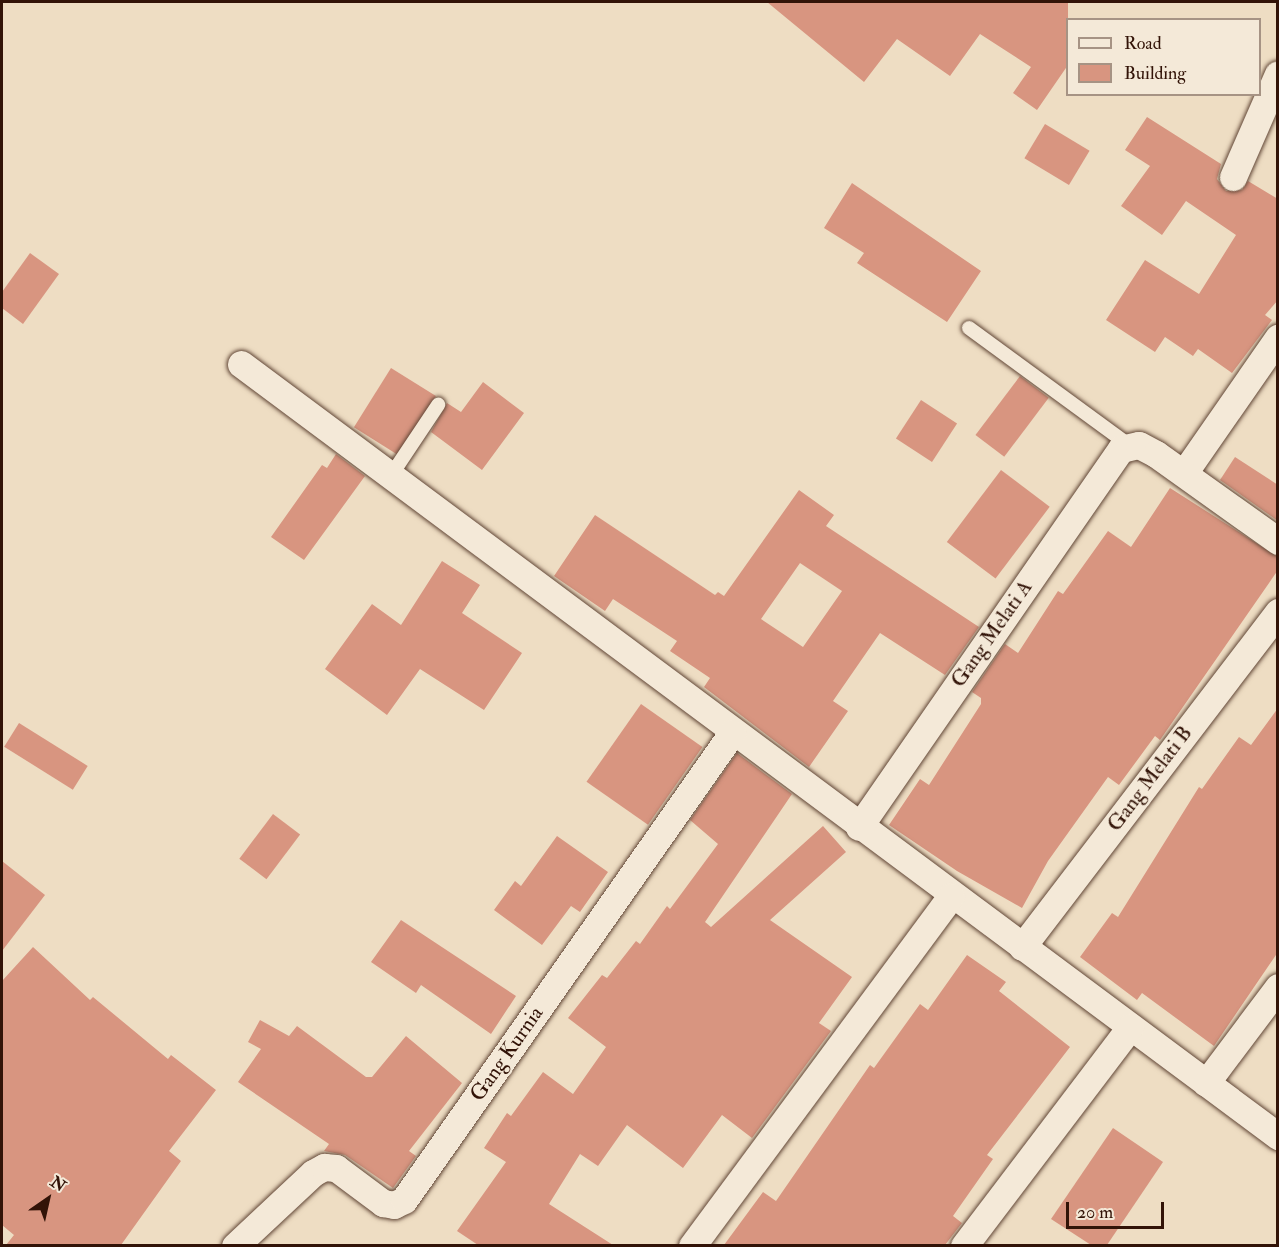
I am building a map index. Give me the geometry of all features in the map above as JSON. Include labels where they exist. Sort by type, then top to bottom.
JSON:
[{"type":"street","points":[[1233,177],[1278,74]]},
{"type":"street","points":[[1184,473],[1278,338]]},
{"type":"street","points":[[241,364],[732,733],[1278,1136]]},
{"type":"street","points":[[1129,445],[1149,450],[1278,542]]},
{"type":"street","name":"Gang Melati A","points":[[859,827],[1111,462],[1129,445]]},
{"type":"street","name":"Gang Melati B","points":[[1022,947],[1278,612]]},
{"type":"street","name":"Gang Kurnia","points":[[235,1245],[313,1173],[324,1167],[336,1168],[383,1203],[404,1200],[732,733]]},
{"type":"street","points":[[692,1245],[951,896]]},
{"type":"street","points":[[1206,1083],[1278,987]]},
{"type":"street","points":[[964,1245],[1130,1027]]},
{"type":"lane","points":[[969,327],[1129,445]]},
{"type":"lane","points":[[390,477],[438,405]]},
{"type":"building","points":[[767,2],[1068,2],[1066,68],[1037,110],[1013,93],[1031,67],[980,34],[950,76],[897,39],[864,82]]},
{"type":"building","points":[[1147,117],[1221,164],[1217,179],[1226,191],[1242,190],[1248,181],[1278,199],[1278,300],[1265,315],[1272,320],[1232,373],[1198,349],[1193,356],[1165,337],[1155,352],[1106,320],[1145,260],[1199,294],[1236,235],[1186,201],[1162,235],[1121,206],[1150,166],[1125,150]]},
{"type":"building","points":[[1045,124],[1090,151],[1069,185],[1024,158]]},
{"type":"building","points":[[852,183],[981,271],[947,322],[857,263],[864,253],[824,228]]},
{"type":"building","points":[[30,253],[59,274],[23,324],[2,308],[2,292]]},
{"type":"building","points":[[391,368],[436,396],[399,455],[354,427]]},
{"type":"building","points":[[1020,376],[1049,398],[1004,457],[975,435]]},
{"type":"building","points":[[483,382],[524,413],[482,470],[431,432],[447,403],[461,412]]},
{"type":"building","points":[[921,400],[957,423],[932,462],[896,439]]},
{"type":"building","points":[[336,454],[365,476],[304,560],[271,537],[322,465],[327,468]]},
{"type":"building","points":[[1235,457],[1278,485],[1278,521],[1220,480]]},
{"type":"building","points":[[1001,470],[1050,507],[996,579],[947,542]]},
{"type":"building","points":[[1170,488],[1278,557],[1278,570],[1160,740],[1155,736],[1119,785],[1108,777],[1048,861],[1022,908],[957,871],[889,825],[920,779],[929,785],[981,704],[981,698],[972,692],[1005,644],[1018,653],[1058,591],[1063,594],[1108,531],[1131,547]]},
{"type":"building","points":[[799,490],[834,515],[826,526],[979,627],[945,675],[880,633],[833,701],[848,711],[809,767],[704,687],[710,678],[670,651],[677,641],[613,599],[605,611],[554,576],[595,515],[715,595],[718,592],[724,596]],"holes":[[[800,563],[842,591],[803,647],[761,619]]]},
{"type":"building","points":[[442,561],[480,585],[462,613],[522,653],[484,710],[420,669],[387,715],[325,669],[372,604],[401,625]]},
{"type":"building","points":[[641,704],[702,747],[648,825],[587,782]]},
{"type":"building","points":[[1278,708],[1278,952],[1214,1046],[1142,993],[1137,1000],[1080,957],[1112,913],[1118,917],[1199,787],[1202,789],[1239,737],[1251,745]]},
{"type":"building","points":[[19,723],[88,766],[73,790],[4,747]]},
{"type":"building","points":[[737,753],[792,794],[705,922],[711,927],[823,826],[846,852],[770,920],[852,977],[819,1023],[831,1031],[752,1138],[722,1115],[683,1168],[627,1125],[598,1166],[580,1154],[549,1204],[613,1245],[478,1245],[457,1231],[506,1162],[484,1148],[507,1113],[511,1116],[543,1072],[573,1094],[606,1047],[568,1018],[602,975],[607,978],[636,941],[640,944],[667,906],[670,909],[718,844],[690,820]]},
{"type":"building","points":[[273,814],[300,834],[266,879],[239,859]]},
{"type":"building","points":[[557,836],[608,872],[580,912],[571,906],[542,945],[494,910],[515,881],[521,886]]},
{"type":"building","points":[[2,861],[45,895],[2,951]]},
{"type":"building","points":[[401,920],[516,996],[491,1034],[421,985],[416,993],[371,962]]},
{"type":"building","points":[[33,947],[90,1000],[93,997],[168,1059],[171,1055],[216,1090],[169,1151],[181,1161],[121,1245],[6,1245],[14,1235],[2,1225],[2,981]]},
{"type":"building","points":[[967,955],[1006,982],[999,991],[1070,1047],[987,1155],[993,1159],[953,1216],[962,1223],[945,1245],[724,1245],[763,1192],[776,1201],[870,1065],[874,1068],[920,1004],[928,1010]]},
{"type":"building","points":[[260,1020],[289,1036],[297,1026],[366,1077],[372,1077],[406,1036],[462,1083],[409,1151],[416,1156],[393,1188],[345,1155],[324,1151],[329,1144],[238,1082],[261,1049],[248,1042]]},
{"type":"building","points":[[1113,1128],[1163,1162],[1107,1245],[1091,1245],[1051,1219]]}]
